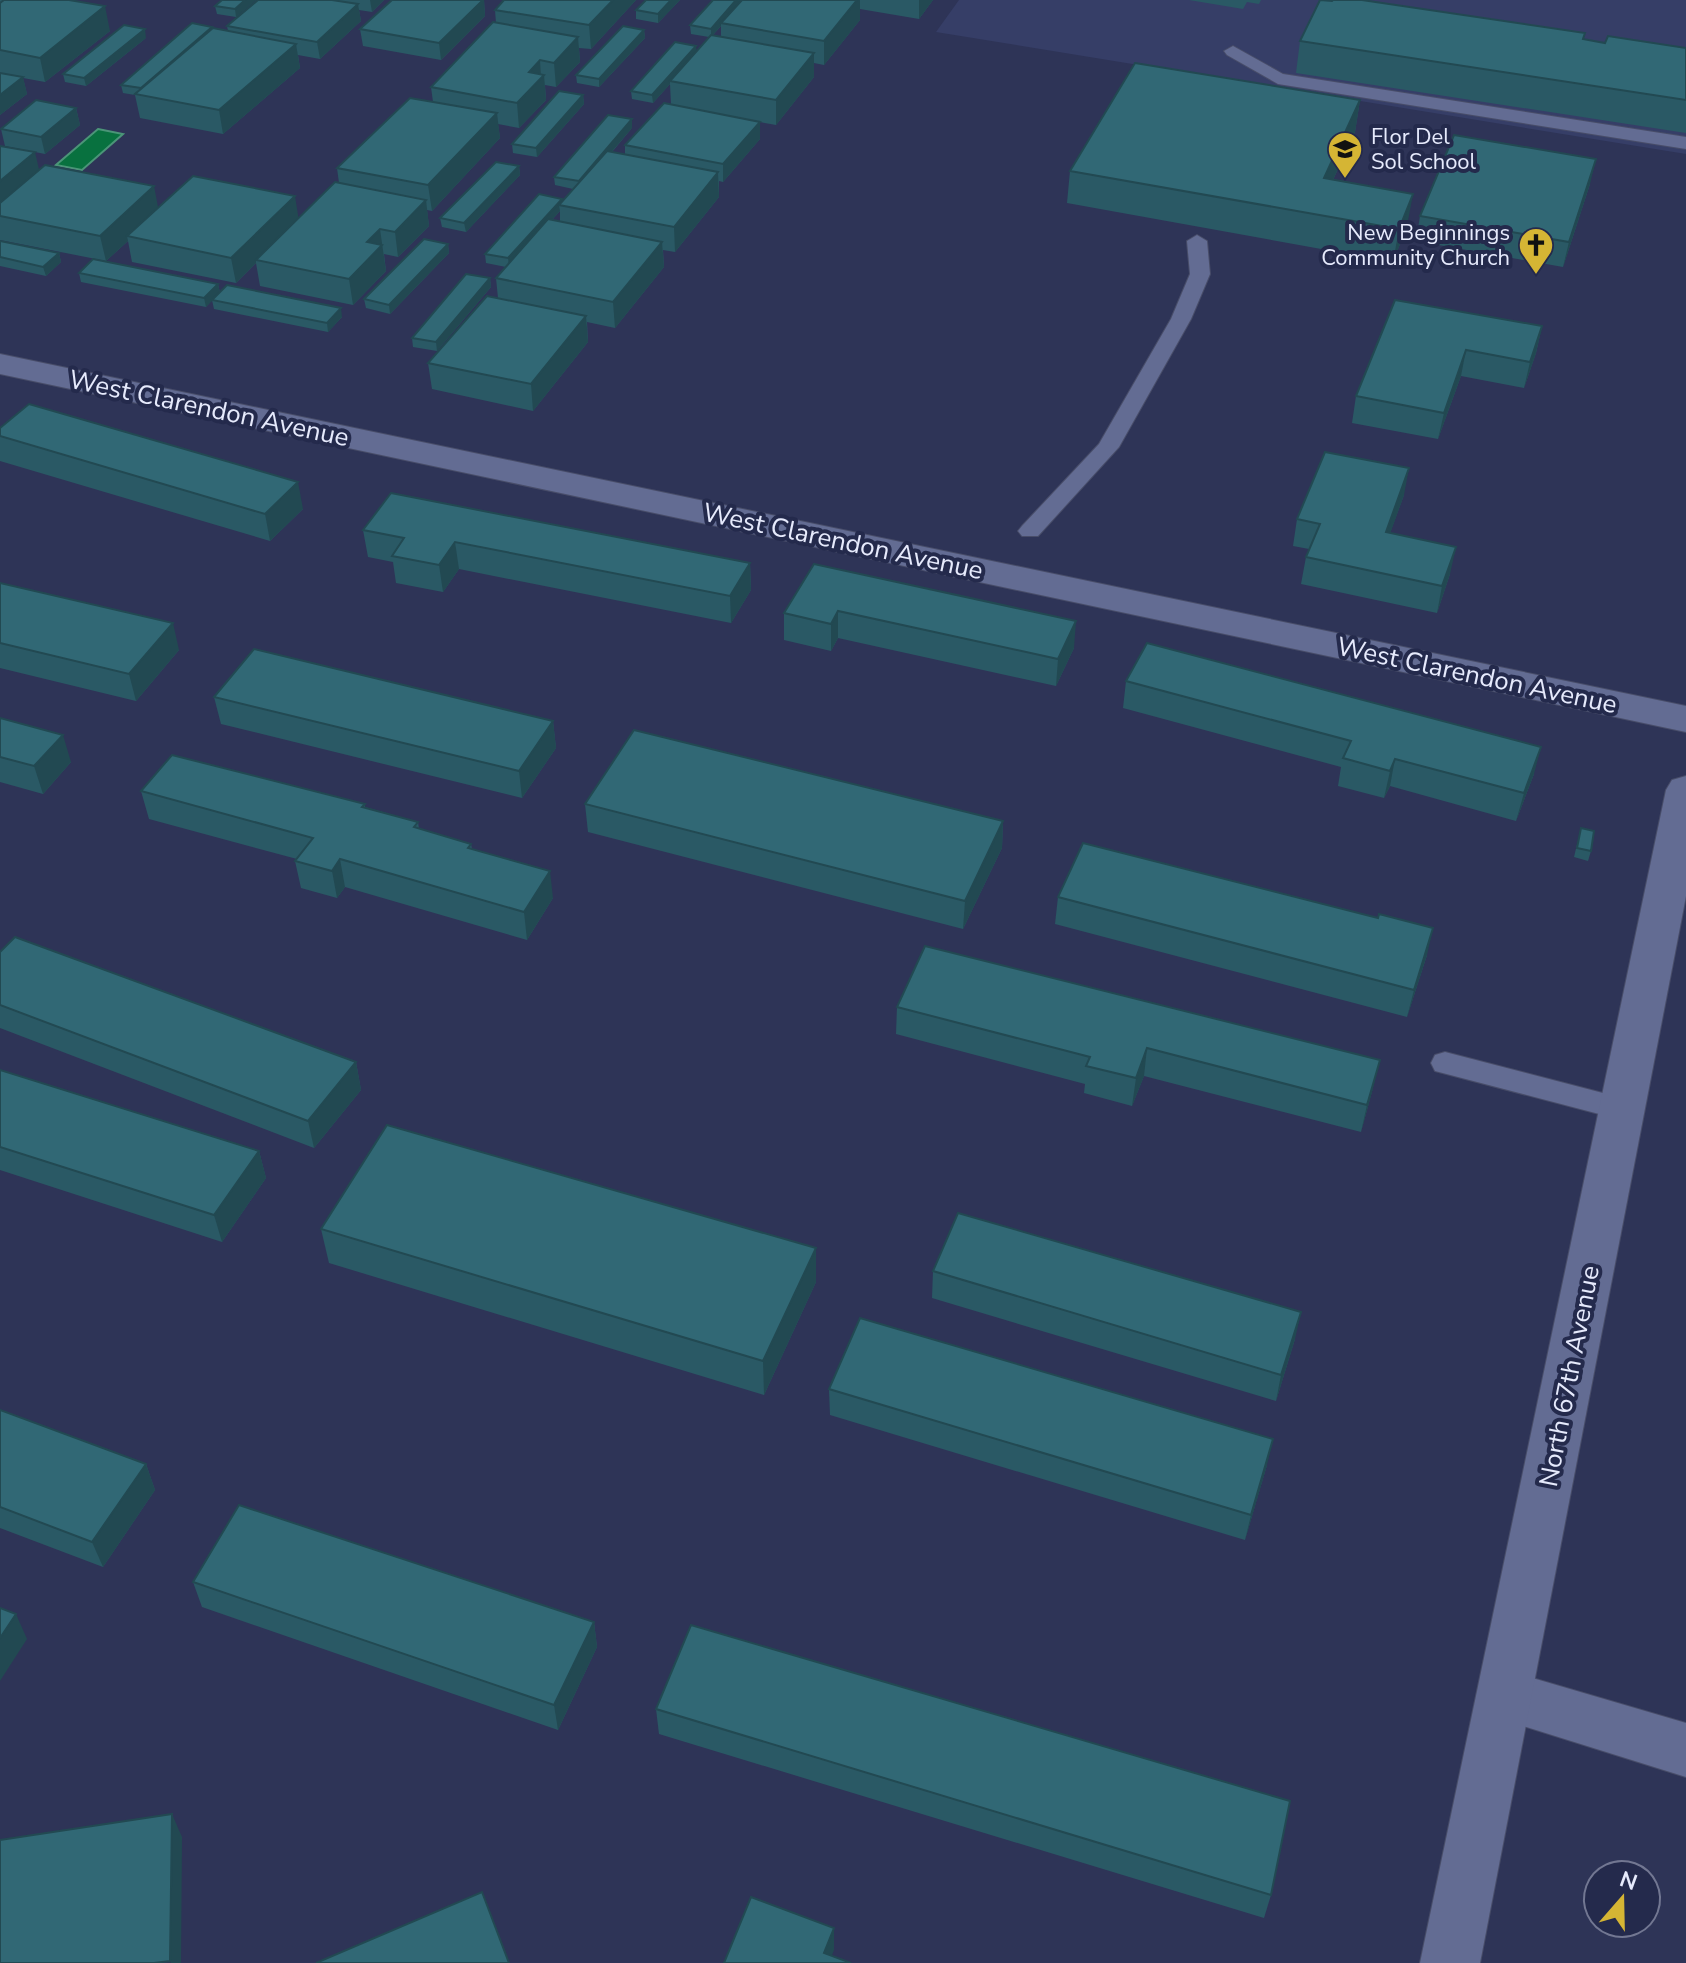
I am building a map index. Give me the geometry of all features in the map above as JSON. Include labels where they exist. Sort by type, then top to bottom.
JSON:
[{"type":"street","name":"West Clarendon Avenue","points":[[0,364],[1686,719]]},
{"type":"street","name":"North 67th Avenue","points":[[1450,1963],[1686,790]]},
{"type":"street","points":[[1505,1696],[1686,1750]]},
{"type":"lane","points":[[1233,51],[1278,79],[1686,143]]},
{"type":"lane","points":[[1030,531],[1108,447],[1181,319],[1200,274],[1197,241]]},
{"type":"lane","points":[[1445,1063],[1622,1109]]},
{"type":"shaded area","points":[[959,0],[1686,0],[1686,154],[936,32]]},
{"type":"shaded area","points":[[98,129],[123,134],[82,170],[56,165]]},
{"type":"building","points":[[4,0],[69,0],[105,6],[40,58],[0,50],[0,3]]},
{"type":"building","points":[[222,0],[245,0],[235,9],[215,6]]},
{"type":"building","points":[[258,0],[332,0],[358,4],[317,42],[227,26]]},
{"type":"building","points":[[392,0],[483,0],[439,43],[360,29]]},
{"type":"building","points":[[504,0],[613,0],[589,25],[495,10]]},
{"type":"building","points":[[646,0],[671,0],[658,14],[636,10]]},
{"type":"building","points":[[713,0],[736,0],[711,29],[690,25]]},
{"type":"building","points":[[742,0],[857,0],[824,41],[721,23]]},
{"type":"building","points":[[1320,0],[1362,0],[1585,33],[1583,39],[1605,43],[1608,36],[1686,48],[1686,100],[1300,41]]},
{"type":"building","points":[[493,22],[578,37],[554,63],[540,60],[529,72],[544,75],[517,103],[431,87]]},
{"type":"building","points":[[192,23],[212,27],[141,88],[121,85]]},
{"type":"building","points":[[124,25],[145,29],[84,78],[63,74]]},
{"type":"building","points":[[623,26],[644,30],[599,79],[576,75]]},
{"type":"building","points":[[213,28],[296,44],[219,110],[135,94]]},
{"type":"building","points":[[711,35],[814,53],[776,100],[670,81]]},
{"type":"building","points":[[675,42],[696,46],[652,95],[631,91]]},
{"type":"building","points":[[1135,63],[1360,100],[1324,178],[1413,194],[1399,229],[1070,171]]},
{"type":"building","points":[[0,73],[23,77],[0,95]]},
{"type":"building","points":[[559,91],[583,95],[536,148],[512,144]]},
{"type":"building","points":[[410,98],[497,113],[428,185],[337,168]]},
{"type":"building","points":[[36,100],[76,108],[41,137],[1,129]]},
{"type":"building","points":[[664,103],[760,122],[723,164],[625,145]]},
{"type":"building","points":[[608,115],[632,119],[579,181],[554,177]]},
{"type":"building","points":[[1454,135],[1596,159],[1569,242],[1420,216]]},
{"type":"building","points":[[0,146],[35,152],[0,181]]},
{"type":"building","points":[[607,151],[718,172],[674,227],[559,205]]},
{"type":"building","points":[[496,162],[519,166],[464,223],[440,218]]},
{"type":"building","points":[[45,165],[154,186],[100,236],[0,216],[0,203]]},
{"type":"building","points":[[193,176],[295,196],[231,258],[127,236]]},
{"type":"building","points":[[335,182],[426,200],[395,232],[380,229],[367,242],[382,245],[349,279],[256,260]]},
{"type":"building","points":[[539,194],[562,199],[508,258],[485,254]]},
{"type":"building","points":[[548,219],[662,242],[613,302],[496,278]]},
{"type":"building","points":[[424,239],[448,244],[389,305],[364,299]]},
{"type":"building","points":[[0,241],[59,253],[43,267],[0,257]]},
{"type":"building","points":[[93,259],[218,284],[204,298],[79,273]]},
{"type":"building","points":[[466,274],[490,278],[436,342],[412,338]]},
{"type":"building","points":[[227,285],[341,308],[327,323],[212,300]]},
{"type":"building","points":[[487,296],[586,316],[531,384],[428,363]]},
{"type":"building","points":[[1395,300],[1542,326],[1530,362],[1466,350],[1444,413],[1356,396]]},
{"type":"building","points":[[29,404],[298,482],[265,514],[0,436],[0,428]]},
{"type":"building","points":[[1325,452],[1409,468],[1386,532],[1456,547],[1442,586],[1306,557],[1320,524],[1297,519]]},
{"type":"building","points":[[391,493],[750,563],[730,596],[455,542],[439,565],[392,556],[404,538],[363,530]]},
{"type":"building","points":[[814,564],[1076,621],[1058,659],[838,611],[831,624],[784,613]]},
{"type":"building","points":[[0,583],[173,623],[129,674],[0,643]]},
{"type":"building","points":[[1147,643],[1541,747],[1524,793],[1395,759],[1390,771],[1343,758],[1351,741],[1126,681]]},
{"type":"building","points":[[254,649],[553,721],[519,771],[214,697]]},
{"type":"building","points":[[0,718],[63,735],[34,766],[0,757]]},
{"type":"building","points":[[634,730],[1003,821],[965,901],[585,804]]},
{"type":"building","points":[[172,755],[365,804],[362,807],[418,822],[414,827],[471,844],[468,848],[550,871],[524,912],[340,859],[332,871],[295,861],[313,838],[141,791]]},
{"type":"building","points":[[1581,828],[1594,831],[1591,851],[1577,848]]},
{"type":"building","points":[[1083,843],[1378,918],[1379,914],[1433,928],[1414,990],[1058,897]]},
{"type":"building","points":[[15,937],[356,1062],[308,1121],[0,1005],[0,952]]},
{"type":"building","points":[[925,946],[1380,1060],[1367,1105],[1147,1048],[1136,1078],[1086,1066],[1090,1057],[897,1007]]},
{"type":"building","points":[[0,1070],[259,1151],[214,1215],[0,1147]]},
{"type":"building","points":[[387,1125],[816,1248],[763,1361],[321,1229]]},
{"type":"building","points":[[958,1213],[1301,1312],[1281,1375],[933,1271]]},
{"type":"building","points":[[860,1318],[1273,1439],[1251,1515],[829,1389]]},
{"type":"building","points":[[0,1410],[146,1464],[92,1542],[0,1507]]},
{"type":"building","points":[[239,1505],[594,1622],[554,1705],[193,1582]]},
{"type":"building","points":[[0,1608],[16,1614],[0,1638]]},
{"type":"building","points":[[691,1625],[1290,1801],[1271,1895],[656,1709]]},
{"type":"building","points":[[172,1814],[170,1961],[0,1963],[0,1840]]},
{"type":"building","points":[[482,1892],[509,1963],[316,1963]]},
{"type":"building","points":[[751,1897],[834,1928],[824,1953],[851,1963],[724,1963]]},
{"type":"place","name":"Flor Del Sol School","points":[[1345,180]]},
{"type":"place","name":"New Beginnings Community Church","points":[[1536,276]]}]
